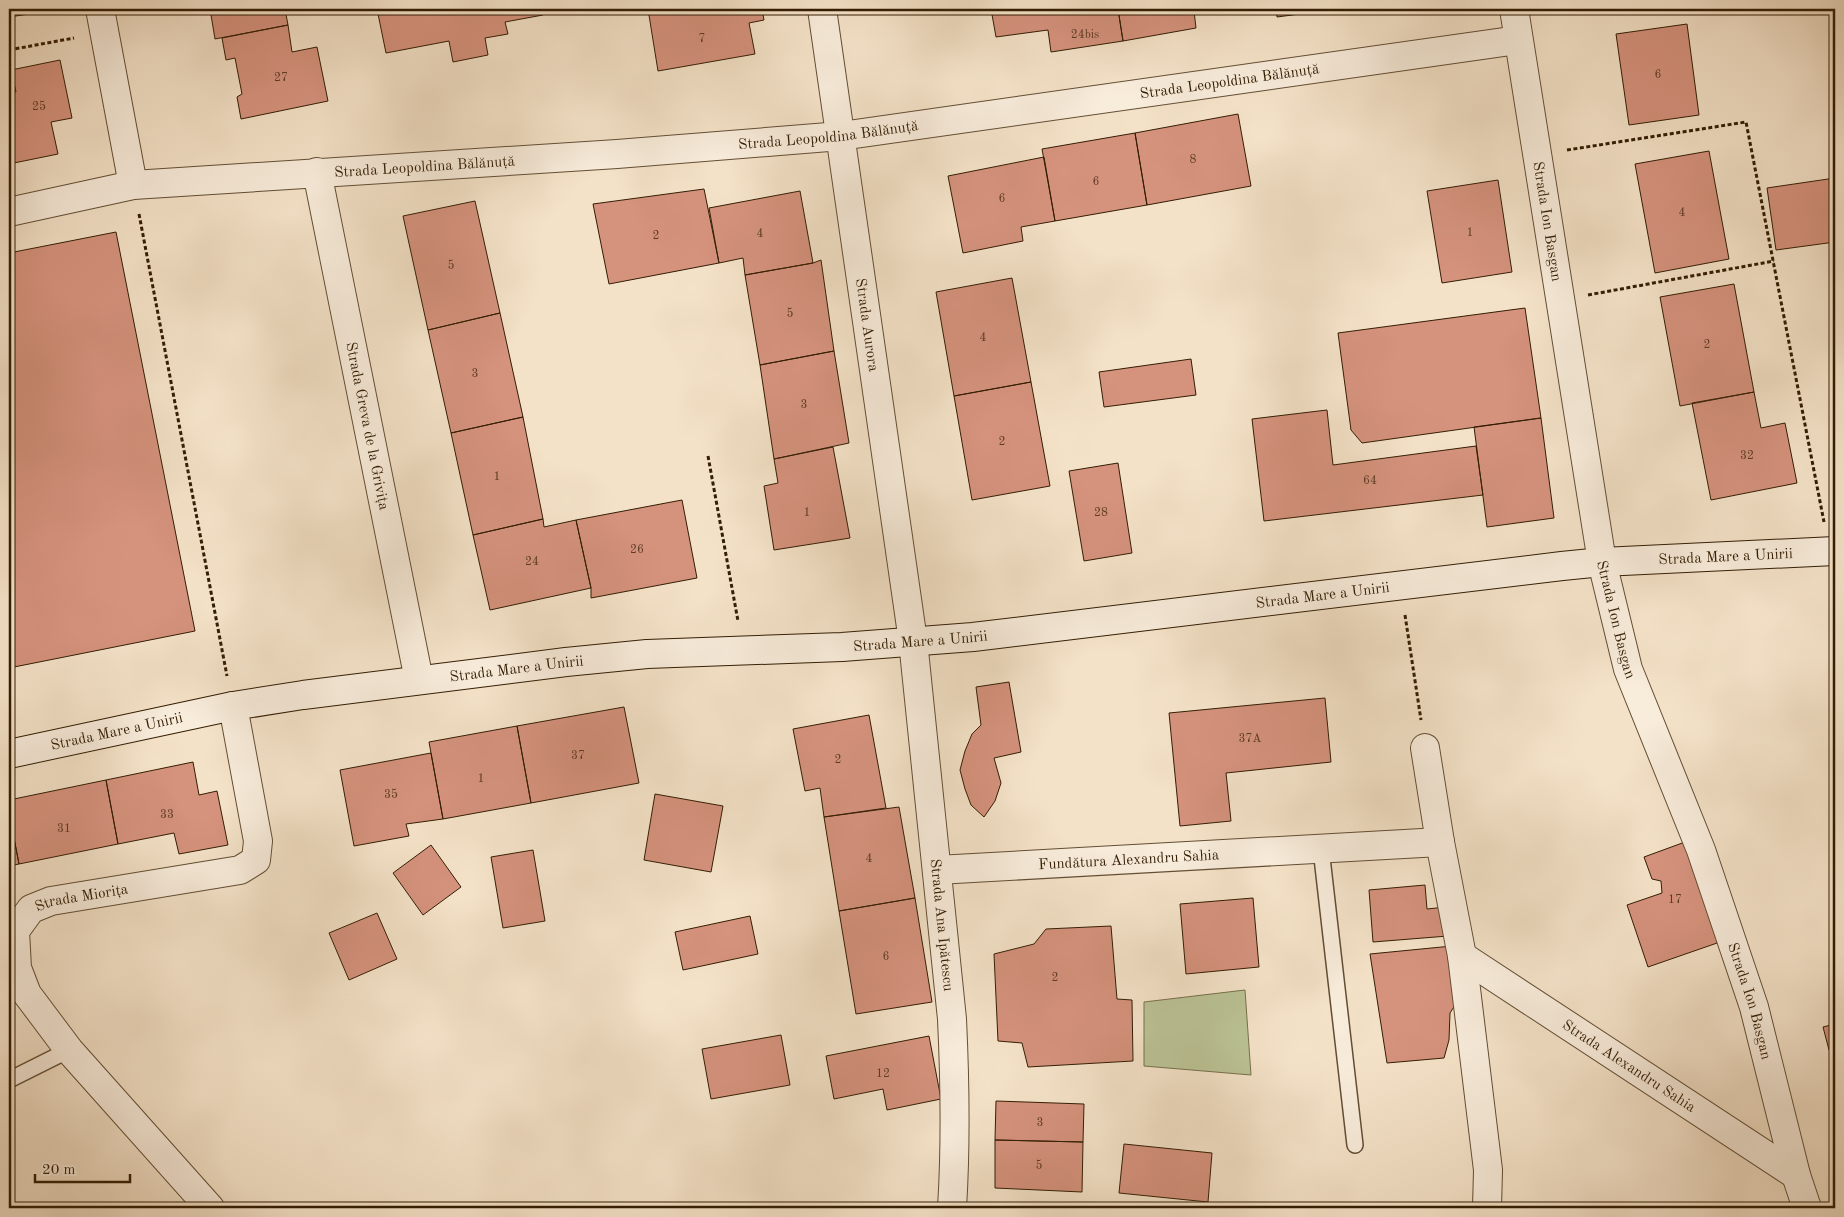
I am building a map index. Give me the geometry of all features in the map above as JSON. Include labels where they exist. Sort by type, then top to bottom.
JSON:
[{"type":"street","name":"Strada Aurora","points":[[822,9],[913,642]]},
{"type":"street","name":"Strada Ion Basgan","points":[[1514,9],[1602,562],[1628,669],[1701,850],[1754,1007],[1796,1175],[1807,1208]]},
{"type":"street","points":[[102,20],[133,185]]},
{"type":"street","name":"Strada Leopoldina Bălănuță","points":[[9,212],[133,185],[617,154],[841,136],[1518,40]]},
{"type":"street","name":"Strada Greva de la Grivița","points":[[317,172],[419,680]]},
{"type":"street","name":"Strada Mare a Unirii","points":[[9,754],[233,706],[566,662],[647,654],[842,647],[973,637],[1602,562],[1833,552]]},
{"type":"street","name":"Strada Ana Ipătescu","points":[[913,642],[950,984],[956,1146],[952,1208]]},
{"type":"street","name":"Strada Miorița","points":[[210,1208],[69,1050],[27,994],[17,968],[15,931],[30,909],[51,902],[240,870],[256,860],[258,840],[233,706]]},
{"type":"street","points":[[1425,748],[1440,842],[1462,956],[1488,1170],[1487,1208]]},
{"type":"street","name":"Fundătura Alexandru Sahia","points":[[937,870],[1440,842]]},
{"type":"street","name":"Strada Alexandru Sahia","points":[[1462,956],[1796,1175]]},
{"type":"lane","points":[[1320,848],[1355,1145]]},
{"type":"lane","points":[[9,1080],[69,1050]]},
{"type":"path","points":[[9,50],[102,20]]},
{"type":"path","points":[[1536,155],[1746,122],[1833,552]]},
{"type":"path","points":[[133,185],[233,706]]},
{"type":"path","points":[[1560,300],[1774,261]]},
{"type":"path","points":[[708,456],[744,651]]},
{"type":"path","points":[[1401,586],[1425,748]]},
{"type":"green space","points":[[1245,990],[1251,1075],[1144,1066],[1144,1002]]},
{"type":"building","points":[[9,9],[48,9],[49,11],[9,17]]},
{"type":"building","points":[[210,9],[285,9],[288,25],[215,39]]},
{"type":"building","points":[[377,9],[542,9],[543,15],[505,22],[508,34],[485,38],[488,55],[453,62],[449,41],[386,53]]},
{"type":"building","points":[[648,9],[762,9],[764,20],[749,23],[755,54],[658,71]]},
{"type":"building","points":[[991,9],[1118,9],[1123,41],[1051,52],[1048,30],[996,37]]},
{"type":"building","points":[[1118,9],[1212,9],[1194,11],[1196,28],[1123,41]]},
{"type":"building","points":[[1276,9],[1322,9],[1322,11],[1277,17]]},
{"type":"building","points":[[1687,24],[1699,115],[1629,125],[1616,34]]},
{"type":"building","points":[[288,25],[292,52],[317,47],[328,101],[241,119],[237,97],[242,94],[235,58],[226,60],[222,38]]},
{"type":"building","points":[[60,60],[72,118],[51,122],[58,154],[9,164],[9,93],[16,92],[11,70]]},
{"type":"building","points":[[1238,114],[1251,186],[1147,205],[1135,133]]},
{"type":"building","points":[[1135,133],[1147,205],[1055,221],[1042,149]]},
{"type":"building","points":[[1709,151],[1729,259],[1655,273],[1635,164]]},
{"type":"building","points":[[1044,157],[1055,221],[1021,227],[1023,241],[963,253],[948,176]]},
{"type":"building","points":[[1835,178],[1835,242],[1776,250],[1767,188]]},
{"type":"building","points":[[1498,180],[1512,272],[1442,283],[1427,191]]},
{"type":"building","points":[[704,189],[719,263],[609,284],[593,204]]},
{"type":"building","points":[[800,191],[813,263],[745,275],[743,258],[719,263],[709,208]]},
{"type":"building","points":[[475,201],[500,313],[428,330],[403,216]]},
{"type":"building","points":[[116,232],[195,631],[9,668],[9,253]]},
{"type":"building","points":[[821,260],[834,351],[760,365],[745,275]]},
{"type":"building","points":[[1012,278],[1031,382],[954,396],[936,292]]},
{"type":"building","points":[[1734,284],[1754,392],[1680,406],[1660,297]]},
{"type":"building","points":[[1525,308],[1541,418],[1362,443],[1351,430],[1338,333]]},
{"type":"building","points":[[500,313],[523,417],[451,433],[428,330]]},
{"type":"building","points":[[834,351],[849,443],[774,459],[760,365]]},
{"type":"building","points":[[1191,359],[1196,395],[1104,407],[1099,372]]},
{"type":"building","points":[[1031,382],[1050,486],[972,500],[954,396]]},
{"type":"building","points":[[1754,392],[1761,428],[1785,423],[1797,483],[1711,500],[1692,403]]},
{"type":"building","points":[[1835,406],[1835,435],[1830,407]]},
{"type":"building","points":[[1327,410],[1333,465],[1476,446],[1483,495],[1264,521],[1252,419]]},
{"type":"building","points":[[523,417],[543,519],[473,535],[451,433]]},
{"type":"building","points":[[1541,418],[1554,518],[1487,527],[1474,427]]},
{"type":"building","points":[[833,447],[850,538],[774,550],[764,486],[778,483],[774,459]]},
{"type":"building","points":[[1118,463],[1132,553],[1084,561],[1069,471]]},
{"type":"building","points":[[682,500],[697,578],[591,598],[591,588],[576,520]]},
{"type":"building","points":[[543,519],[544,527],[576,520],[591,588],[490,610],[473,535]]},
{"type":"building","points":[[1009,682],[1021,752],[994,758],[1001,783],[995,801],[984,817],[971,805],[960,770],[972,734],[981,725],[976,687]]},
{"type":"building","points":[[1325,698],[1331,762],[1226,773],[1231,821],[1180,826],[1169,713]]},
{"type":"building","points":[[624,707],[639,783],[531,803],[517,726]]},
{"type":"building","points":[[869,715],[886,808],[824,817],[820,788],[805,791],[793,729]]},
{"type":"building","points":[[517,726],[531,803],[443,819],[429,742]]},
{"type":"building","points":[[431,753],[443,819],[406,824],[409,836],[354,846],[340,770]]},
{"type":"building","points":[[193,762],[199,795],[217,791],[228,845],[179,854],[174,833],[118,844],[106,780]]},
{"type":"building","points":[[106,780],[118,844],[19,864],[9,812],[9,800]]},
{"type":"building","points":[[655,794],[723,806],[711,872],[644,860]]},
{"type":"building","points":[[899,807],[915,898],[839,911],[824,817]]},
{"type":"building","points":[[9,812],[19,864],[9,866]]},
{"type":"building","points":[[1685,842],[1720,942],[1648,967],[1627,905],[1662,893],[1661,881],[1652,879],[1644,857]]},
{"type":"building","points":[[431,845],[461,887],[423,915],[393,873]]},
{"type":"building","points":[[533,850],[545,921],[503,928],[491,857]]},
{"type":"building","points":[[1425,885],[1427,909],[1446,907],[1448,936],[1373,942],[1369,890]]},
{"type":"building","points":[[915,898],[932,1002],[856,1014],[839,911]]},
{"type":"building","points":[[1253,898],[1259,967],[1186,974],[1180,904]]},
{"type":"building","points":[[377,913],[397,959],[349,980],[329,933]]},
{"type":"building","points":[[750,916],[758,954],[683,970],[675,932]]},
{"type":"building","points":[[1111,926],[1117,999],[1132,1000],[1133,1061],[1028,1067],[1022,1043],[998,1041],[994,954],[1034,944],[1046,929]]},
{"type":"building","points":[[1452,946],[1457,1002],[1450,1013],[1449,1040],[1444,1058],[1387,1063],[1370,954]]},
{"type":"building","points":[[1835,1024],[1835,1049],[1829,1050],[1823,1027]]},
{"type":"building","points":[[781,1035],[790,1085],[711,1099],[702,1049]]},
{"type":"building","points":[[929,1036],[941,1099],[887,1110],[883,1089],[834,1099],[826,1056]]},
{"type":"building","points":[[996,1101],[1084,1104],[1083,1142],[995,1140]]},
{"type":"building","points":[[995,1140],[1083,1142],[1082,1192],[995,1188]]},
{"type":"building","points":[[1124,1144],[1212,1153],[1208,1202],[1119,1193]]}]
